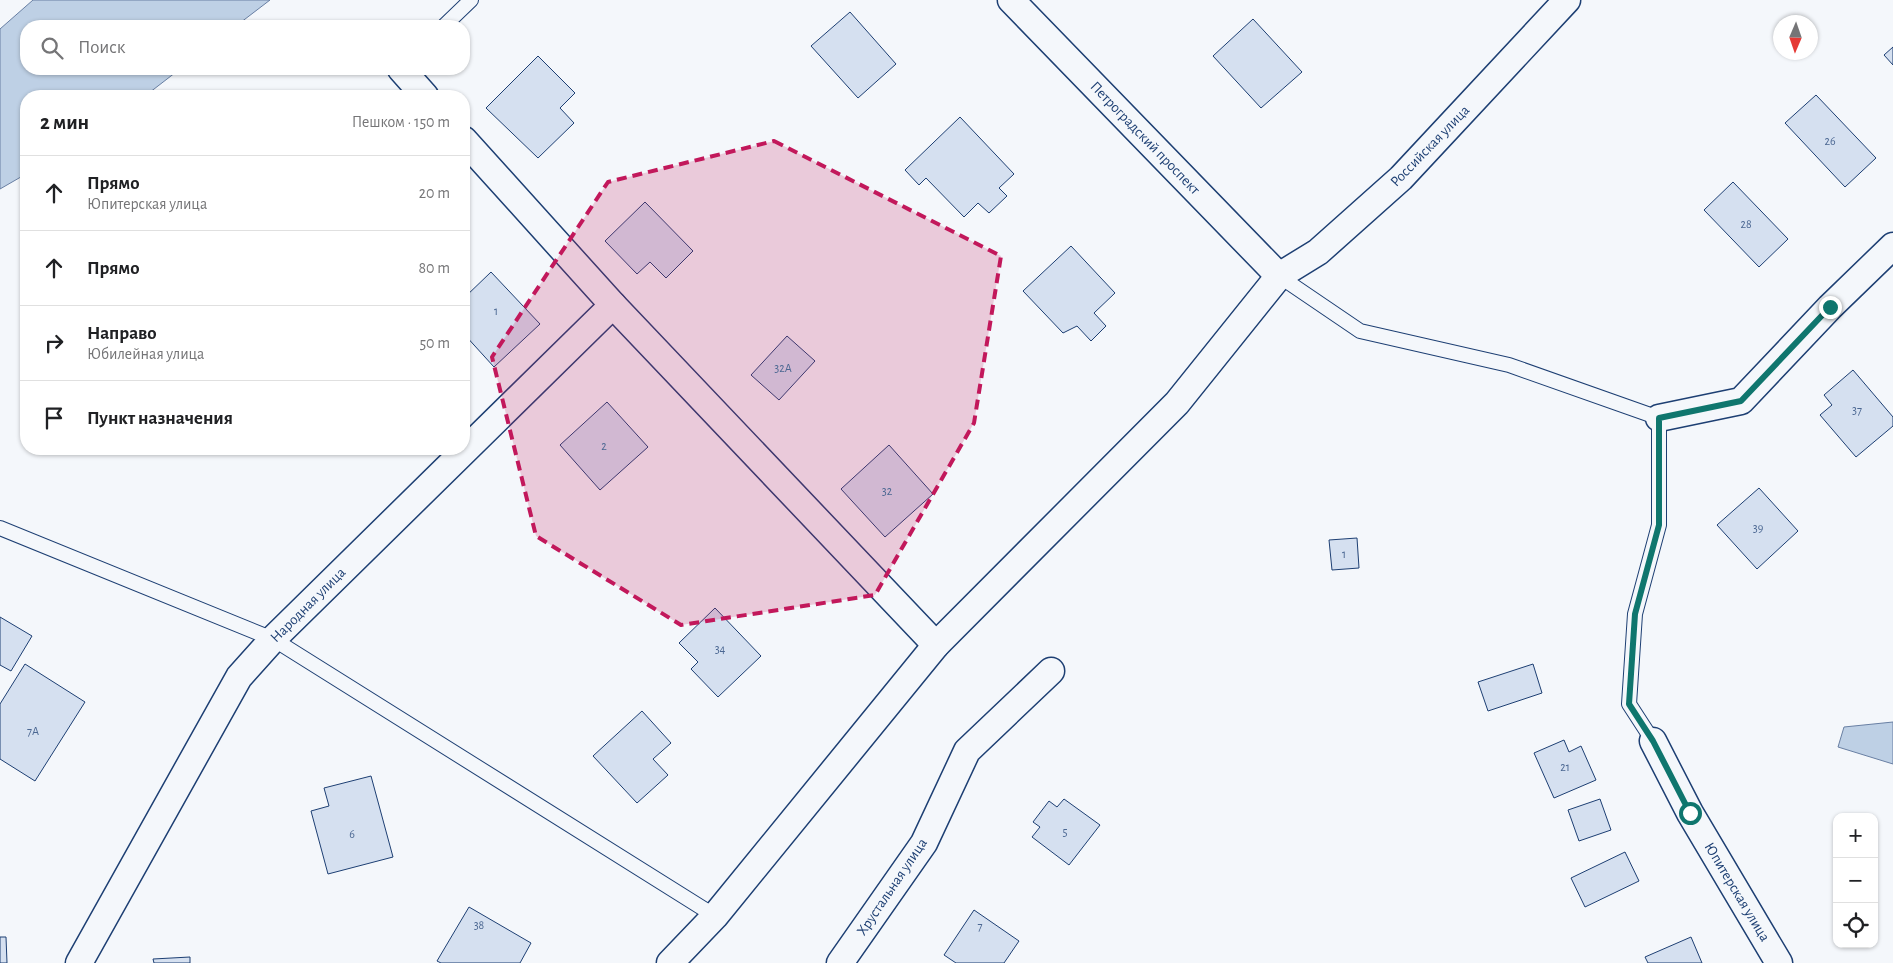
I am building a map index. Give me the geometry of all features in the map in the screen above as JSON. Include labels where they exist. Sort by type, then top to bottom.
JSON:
[{"type":"street","name":"Петроградский проспект","points":[[1011,0],[1279,276]]},
{"type":"street","name":"Российская улица","points":[[670,963],[715,916],[936,645],[1177,402],[1279,276],[1318,252],[1401,178],[1567,0]]},
{"type":"street","points":[[406,75],[420,90]]},
{"type":"street","points":[[470,147],[613,305],[936,645]]},
{"type":"street","points":[[1659,418],[1741,401],[1830,307],[1893,246]]},
{"type":"street","name":"Народная улица","points":[[470,445],[613,305]]},
{"type":"street","name":"Народная улица","points":[[79,963],[239,677],[273,639],[460,455]]},
{"type":"street","name":"Хрустальная улица","points":[[840,963],[924,843],[967,751],[1051,671]]},
{"type":"street","name":"Юпитерская улица","points":[[1653,741],[1690,813],[1779,963]]},
{"type":"lane","points":[[450,20],[471,0]]},
{"type":"lane","points":[[1279,276],[1360,331],[1509,365],[1659,418],[1659,525],[1635,614],[1629,704],[1653,741]]},
{"type":"lane","points":[[0,528],[273,639],[715,916]]},
{"type":"highlighted area","points":[[774,141],[1001,256],[974,423],[875,595],[681,625],[536,536],[492,357],[608,182]]},
{"type":"water","points":[[33,0],[270,0],[244,20],[20,20],[20,75],[172,75],[153,90],[20,90],[20,177],[0,189],[0,29]]},
{"type":"water","points":[[1893,722],[1893,764],[1838,747],[1844,727]]},
{"type":"building","points":[[850,12],[896,64],[858,98],[811,46]]},
{"type":"building","points":[[1253,19],[1302,72],[1261,108],[1213,56]]},
{"type":"building","points":[[1893,47],[1893,65],[1884,55]]},
{"type":"building","points":[[538,56],[575,93],[560,108],[574,123],[538,158],[486,108]]},
{"type":"building","points":[[1816,95],[1876,158],[1845,187],[1785,123]]},
{"type":"building","points":[[960,117],[1014,174],[999,188],[1007,196],[989,213],[978,203],[964,217],[926,178],[919,185],[905,170]]},
{"type":"building","points":[[1733,182],[1788,239],[1759,267],[1704,210]]},
{"type":"building","points":[[645,202],[693,251],[666,278],[650,262],[637,274],[605,241]]},
{"type":"building","points":[[1071,246],[1115,293],[1094,313],[1106,326],[1091,341],[1077,326],[1063,333],[1023,291]]},
{"type":"building","points":[[491,272],[540,324],[494,367],[470,341],[470,292]]},
{"type":"building","points":[[787,336],[815,361],[779,400],[751,375]]},
{"type":"building","points":[[1853,370],[1893,417],[1893,426],[1856,457],[1820,415],[1832,405],[1824,395]]},
{"type":"building","points":[[607,402],[648,447],[600,490],[560,445]]},
{"type":"building","points":[[889,445],[933,494],[885,537],[841,489]]},
{"type":"building","points":[[1759,488],[1798,531],[1757,569],[1717,525]]},
{"type":"building","points":[[1357,538],[1359,568],[1332,570],[1329,540]]},
{"type":"building","points":[[715,608],[761,656],[718,697],[691,669],[698,662],[679,643]]},
{"type":"building","points":[[0,617],[32,636],[11,671],[0,665]]},
{"type":"building","points":[[25,664],[85,702],[35,781],[0,759],[0,704]]},
{"type":"building","points":[[1533,664],[1542,693],[1488,711],[1478,682]]},
{"type":"building","points":[[642,711],[671,743],[653,759],[668,775],[637,803],[593,756]]},
{"type":"building","points":[[1564,740],[1569,752],[1581,746],[1596,780],[1554,798],[1534,753]]},
{"type":"building","points":[[371,776],[393,857],[328,874],[311,811],[329,806],[324,788]]},
{"type":"building","points":[[1064,799],[1100,825],[1069,865],[1032,837],[1040,827],[1033,822],[1049,801],[1057,807]]},
{"type":"building","points":[[1600,799],[1611,830],[1579,841],[1568,810]]},
{"type":"building","points":[[1625,852],[1639,881],[1585,907],[1571,878]]},
{"type":"building","points":[[469,907],[531,943],[520,963],[441,963],[437,961]]},
{"type":"building","points":[[974,910],[1019,941],[1004,963],[956,963],[944,955]]},
{"type":"building","points":[[0,937],[6,937],[7,963],[0,963]]},
{"type":"building","points":[[1691,937],[1702,963],[1648,963],[1645,957]]},
{"type":"building","points":[[190,957],[190,963],[154,963],[153,959]]},
{"type":"route","points":[[1690,813],[1653,741],[1629,704],[1635,614],[1659,525],[1659,418],[1741,401],[1830,307]]}]
